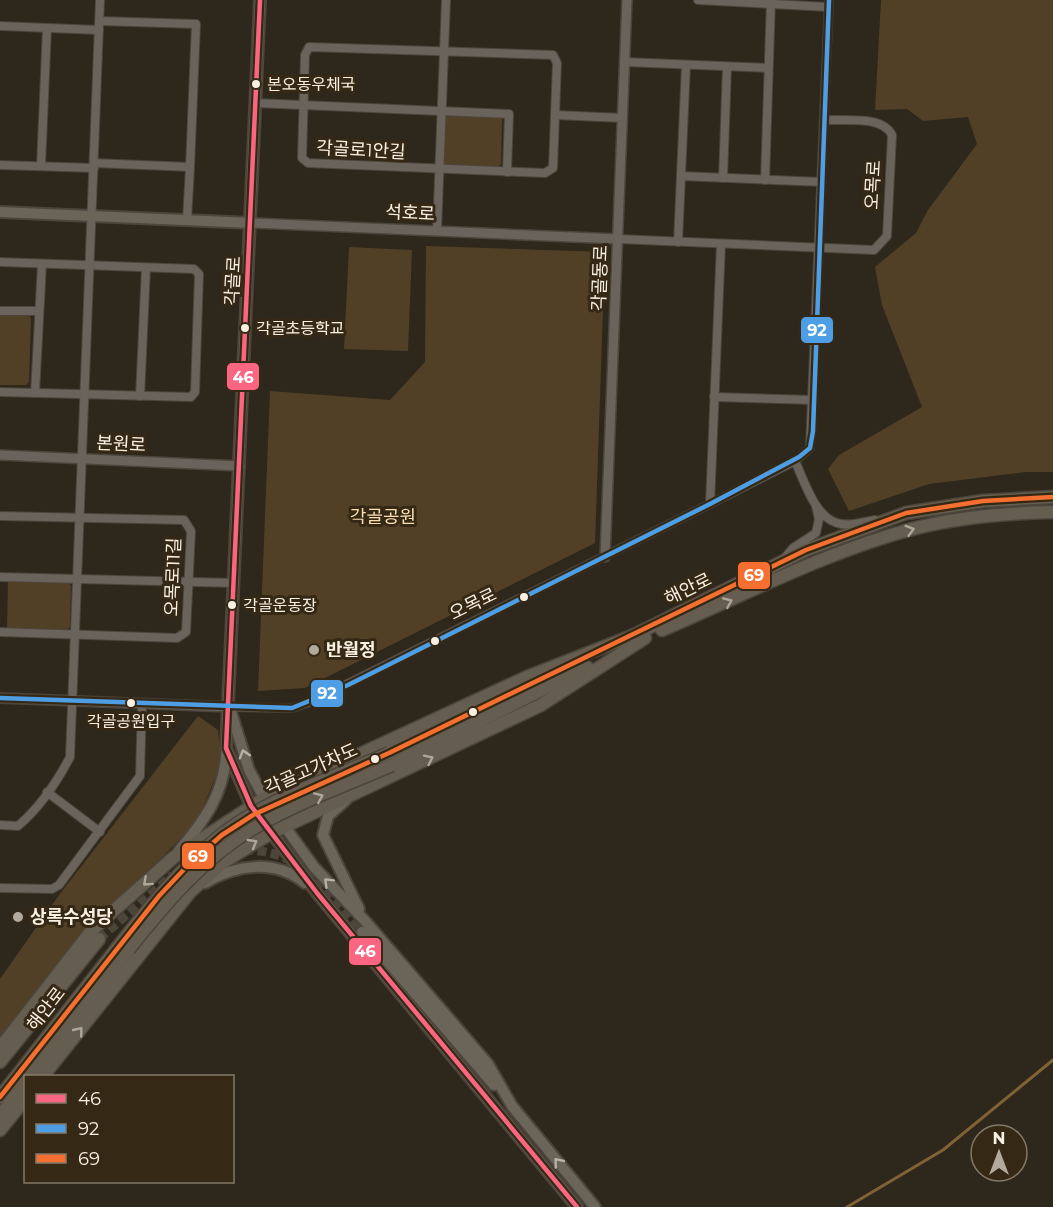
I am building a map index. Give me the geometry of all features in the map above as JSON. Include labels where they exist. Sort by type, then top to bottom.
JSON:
[{"type":"main road","name":"각골로","points":[[260,0],[230,707],[226,747],[251,806],[273,832],[317,893]]},
{"type":"main road","name":"석호로","points":[[0,212],[252,223]]},
{"type":"main road","name":"해안로","points":[[391,759],[641,636],[806,550],[898,516],[983,501],[1053,497]]},
{"type":"main road","name":"해안로","points":[[641,636],[831,558],[912,529],[998,514],[1053,512]]},
{"type":"main road","points":[[174,857],[193,848],[262,799],[527,677],[641,636]]},
{"type":"main road","points":[[45,1075],[190,892],[222,863],[273,832],[541,705],[641,636]]},
{"type":"main road","name":"각골로","points":[[230,707],[249,770],[262,799],[364,927]]},
{"type":"main road","points":[[0,1048],[92,930],[174,857],[208,816],[225,766],[226,747]]},
{"type":"main road","name":"각골고가차도","points":[[125,946],[183,870],[222,835],[281,801],[391,759]]},
{"type":"main road","points":[[293,785],[281,797],[280,808],[291,817],[308,816]]},
{"type":"main road","points":[[349,797],[328,816],[323,835],[364,927],[488,1064],[512,1106],[595,1207]]},
{"type":"main road","points":[[190,892],[225,871],[267,867],[288,871],[317,893],[577,1207]]},
{"type":"main road","points":[[0,1062],[99,939]]},
{"type":"main road","name":"해안로","points":[[32,1075],[125,946]]},
{"type":"main road","name":"해안로","points":[[0,1097],[125,946]]},
{"type":"main road","points":[[0,1116],[24,1086]]},
{"type":"main road","points":[[0,1130],[24,1100]]},
{"type":"street","points":[[0,825],[18,826],[59,778],[70,757],[100,0]]},
{"type":"street","points":[[437,231],[446,0]]},
{"type":"street","name":"각골동로","points":[[604,557],[627,0]]},
{"type":"street","points":[[698,0],[828,3]]},
{"type":"street","points":[[765,180],[771,2]]},
{"type":"street","name":"오목로","points":[[0,698],[292,708],[313,701],[711,504],[795,460],[810,448],[814,400],[828,3]]},
{"type":"street","points":[[100,21],[196,24],[187,220]]},
{"type":"street","points":[[0,26],[99,30]]},
{"type":"street","points":[[41,166],[47,28]]},
{"type":"street","name":"각골로1안길","points":[[309,47],[444,51],[553,55],[557,63],[553,168],[545,173],[507,172],[308,163],[302,158],[305,55],[309,47]]},
{"type":"street","points":[[625,62],[768,69]]},
{"type":"street","points":[[678,242],[686,65]]},
{"type":"street","points":[[723,178],[727,67]]},
{"type":"street","points":[[256,104],[509,114],[507,172]]},
{"type":"street","points":[[555,114],[623,118]]},
{"type":"street","name":"오목로","points":[[819,248],[874,250],[887,236],[892,135],[889,128],[878,123],[824,120]]},
{"type":"street","points":[[0,165],[190,166]]},
{"type":"street","points":[[681,176],[822,182]]},
{"type":"street","name":"석호로","points":[[252,223],[819,248]]},
{"type":"street","points":[[711,504],[721,244]]},
{"type":"street","points":[[0,262],[194,269],[199,274],[195,392],[191,397],[0,392]]},
{"type":"street","points":[[35,393],[42,264]]},
{"type":"street","points":[[140,396],[146,268]]},
{"type":"street","points":[[0,311],[39,311]]},
{"type":"street","points":[[714,397],[814,400]]},
{"type":"street","name":"본원로","points":[[0,455],[240,466]]},
{"type":"street","points":[[781,563],[793,548],[816,533],[819,519],[816,505],[795,460]]},
{"type":"street","points":[[816,505],[837,524],[898,516]]},
{"type":"street","name":"오목로11길","points":[[0,516],[184,520],[191,531],[186,632],[177,638],[0,632]]},
{"type":"street","points":[[0,577],[235,583]]},
{"type":"street","points":[[0,888],[52,889],[59,885],[100,832],[140,776],[142,703]]},
{"type":"street","points":[[47,792],[100,832]]},
{"type":"green space","points":[[881,0],[1053,0],[1053,472],[1025,472],[929,484],[849,511],[828,469],[839,455],[922,407],[882,305],[875,267],[916,233],[928,210],[977,144],[968,117],[923,121],[907,109],[875,110]]},
{"type":"green space","points":[[448,115],[499,116],[502,119],[501,164],[498,167],[447,166],[444,163],[444,118]]},
{"type":"green space","name":"각골공원","points":[[426,246],[605,252],[595,543],[305,688],[258,691],[270,391],[390,400],[425,362]]},
{"type":"green space","points":[[349,247],[412,250],[408,351],[344,349]]},
{"type":"green space","points":[[0,314],[28,315],[31,318],[29,382],[26,385],[0,385]]},
{"type":"green space","points":[[8,581],[68,582],[71,586],[70,627],[67,630],[7,629]]},
{"type":"green space","points":[[198,716],[218,730],[221,763],[198,820],[137,884],[0,1040],[0,979],[59,895]]},
{"type":"waterway","points":[[847,1207],[943,1150],[1053,1060]]},
{"type":"tunnel","points":[[244,850],[265,852],[283,857],[298,865],[325,888],[362,932]]},
{"type":"tunnel","points":[[99,939],[173,875]]},
{"type":"transit line","name":"46","points":[[260,0],[226,748],[251,806],[317,893],[577,1207]]},
{"type":"transit line","name":"92","points":[[0,698],[292,708],[348,685],[710,504],[799,457],[810,448],[813,431],[829,0]]},
{"type":"transit line","name":"69","points":[[0,1097],[159,896],[191,862],[222,835],[253,815],[389,753],[806,550],[906,513],[983,501],[1053,497]]},
{"type":"place","name":"본오동우체국","points":[[256,84]]},
{"type":"place","name":"각골초등학교","points":[[245,328]]},
{"type":"place","name":"각골운동장","points":[[232,605]]},
{"type":"place","name":"반월정","points":[[314,650]]},
{"type":"place","name":"각골공원입구","points":[[131,703]]},
{"type":"place","name":"상록수성당","points":[[18,917]]}]
